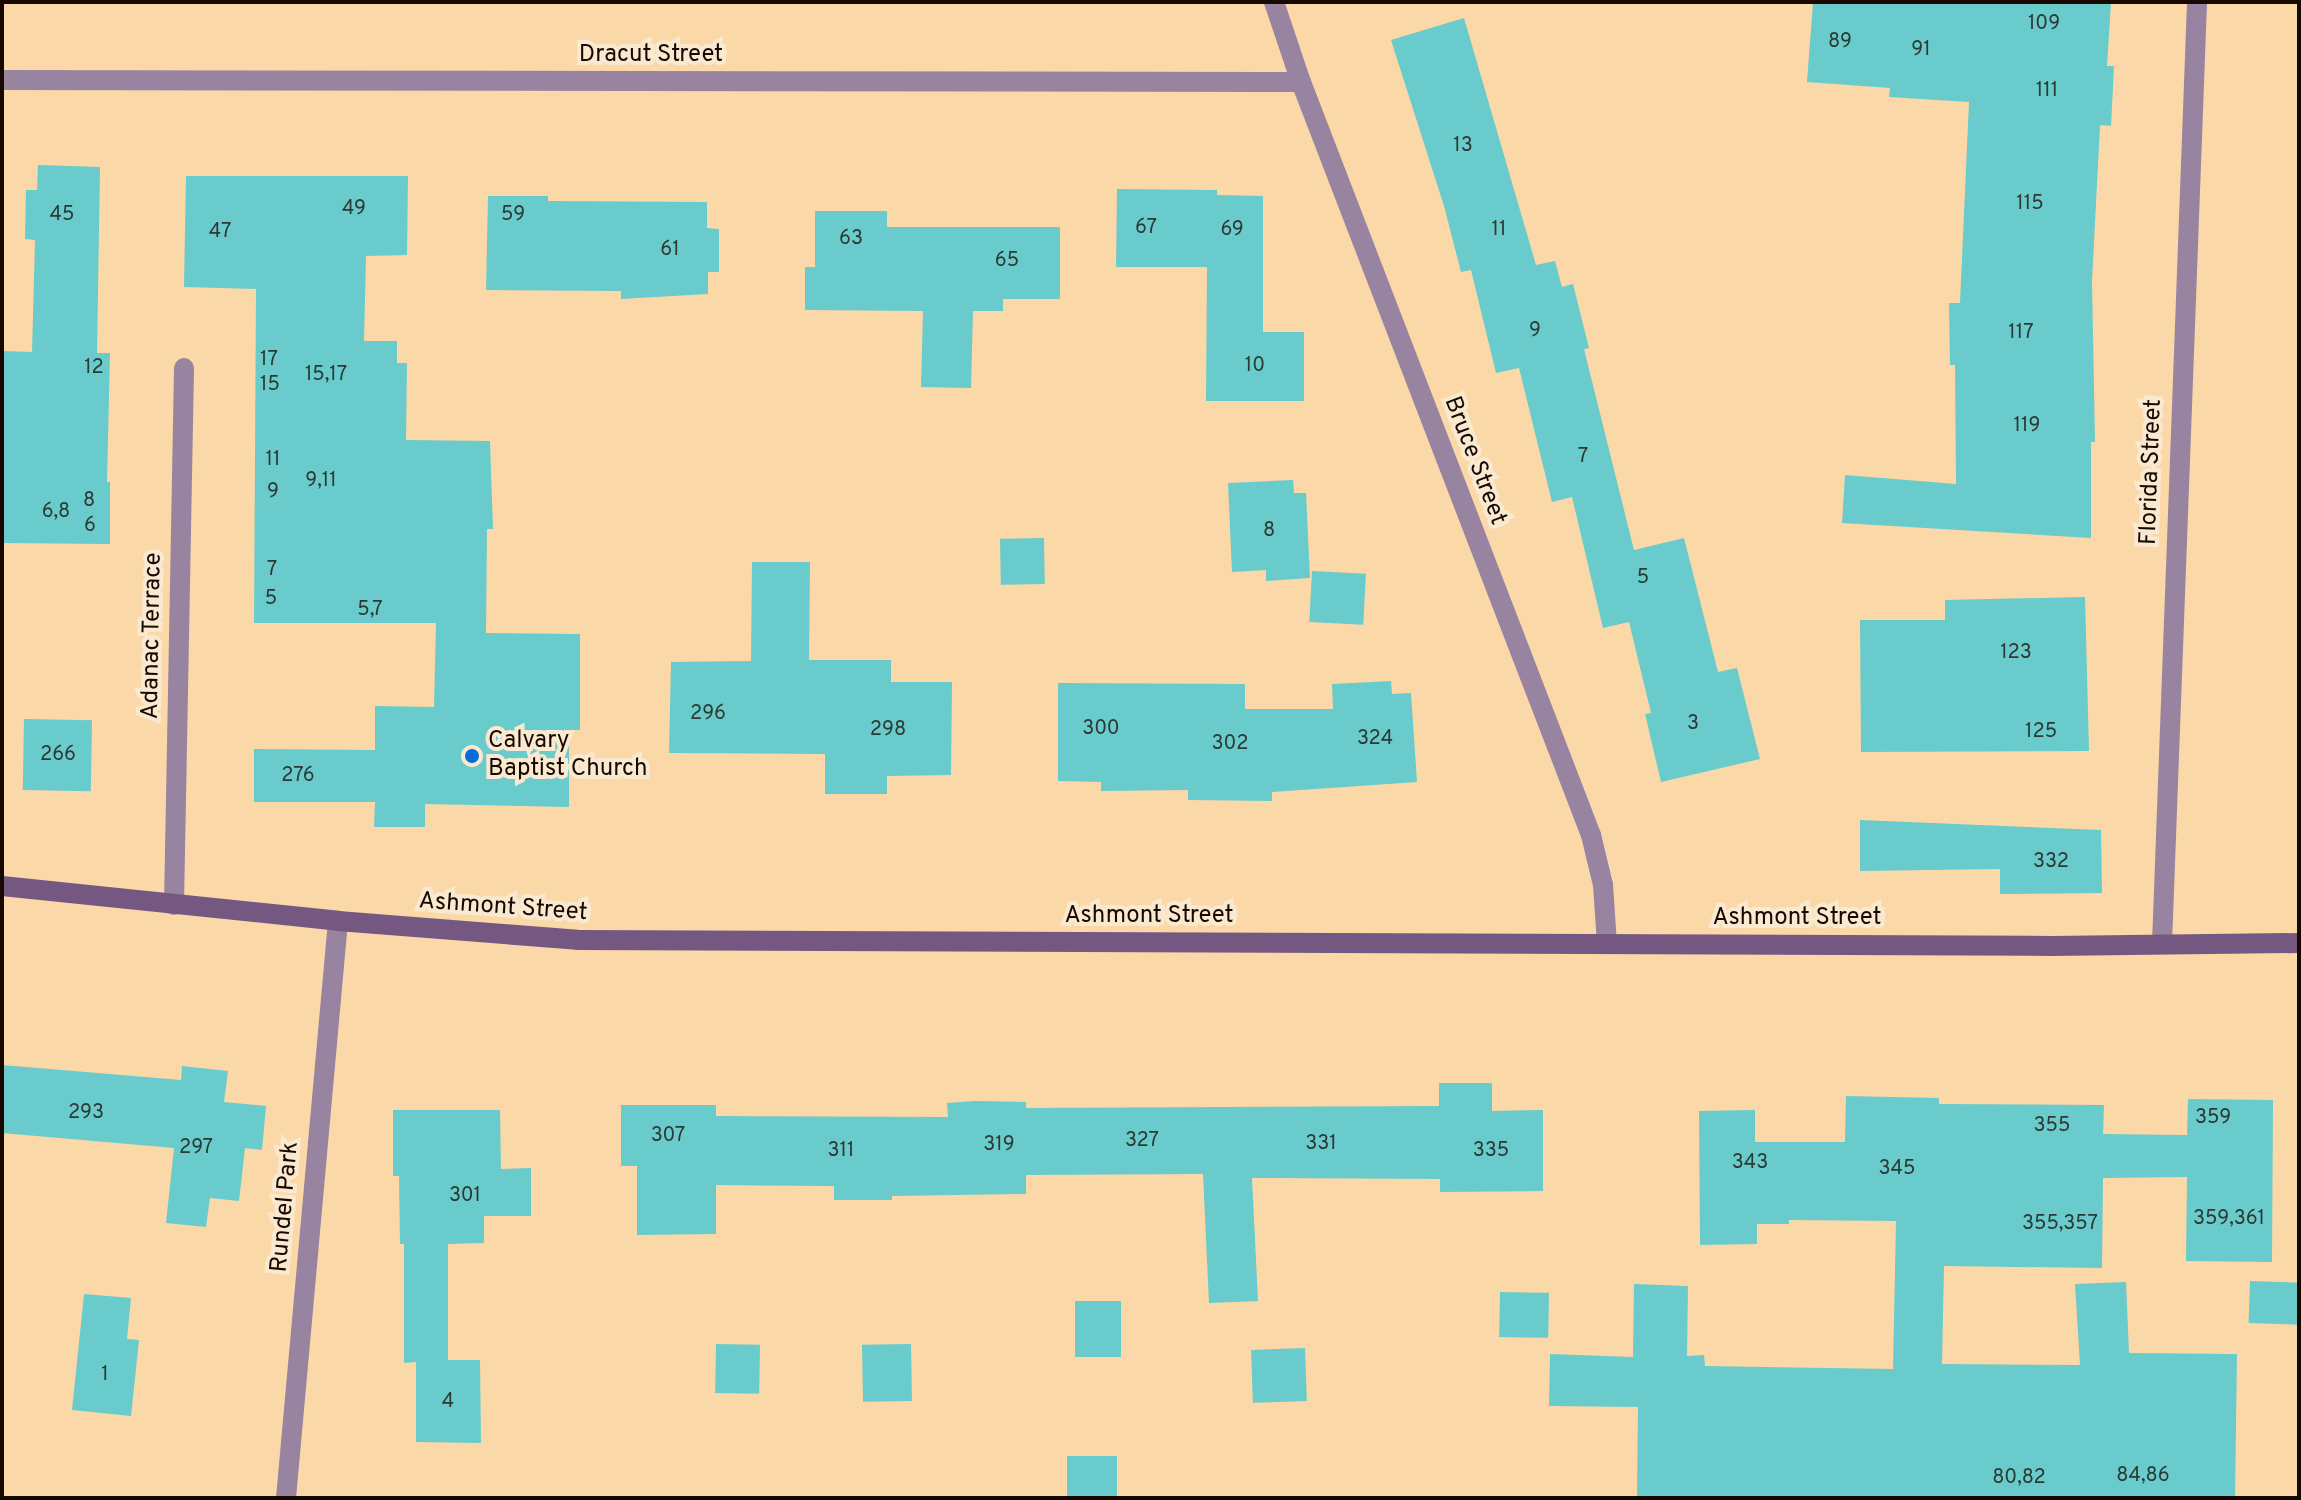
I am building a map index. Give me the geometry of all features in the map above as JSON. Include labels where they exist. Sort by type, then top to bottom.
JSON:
[{"type":"main road","name":"Ashmont Street","points":[[2,886],[338,921],[623,941],[2299,943]]},
{"type":"street","name":"Bruce Street","points":[[1274,2],[1301,82],[1591,835],[1603,885],[1607,944]]},
{"type":"street","name":"Florida Street","points":[[2162,944],[2197,2]]},
{"type":"street","name":"Dracut Street","points":[[2,80],[1301,82]]},
{"type":"street","name":"Adanac Terrace","points":[[174,905],[184,368]]},
{"type":"street","name":"Rundel Park","points":[[286,1498],[338,921]]},
{"type":"building","points":[[1813,2],[2111,2],[2107,66],[2114,66],[2111,126],[2100,125],[2092,281],[2095,442],[2091,442],[2091,538],[1842,523],[1845,475],[1956,484],[1955,365],[1950,365],[1949,303],[1960,303],[1969,102],[1889,97],[1890,88],[1807,82]]},
{"type":"building","points":[[1464,18],[1536,265],[1555,261],[1562,287],[1573,284],[1589,348],[1584,349],[1634,550],[1684,538],[1718,672],[1737,668],[1760,759],[1661,782],[1645,714],[1651,713],[1629,622],[1603,628],[1572,497],[1552,502],[1519,368],[1496,373],[1471,270],[1461,272],[1444,206],[1391,40]]},
{"type":"building","points":[[38,165],[100,167],[97,353],[110,353],[107,482],[110,482],[110,544],[2,543],[2,351],[32,352],[35,240],[25,239],[26,190],[37,190]]},
{"type":"building","points":[[186,176],[408,176],[407,255],[366,256],[364,341],[397,341],[397,363],[407,363],[406,440],[490,441],[493,529],[487,529],[486,633],[580,634],[580,730],[569,730],[569,807],[425,804],[425,827],[374,827],[375,802],[254,802],[254,749],[375,750],[375,706],[434,707],[436,623],[254,623],[256,289],[184,287]]},
{"type":"building","points":[[1117,189],[1217,190],[1217,195],[1263,196],[1263,332],[1304,332],[1304,401],[1206,401],[1207,267],[1116,267]]},
{"type":"building","points":[[488,196],[548,196],[548,201],[707,202],[707,228],[719,229],[719,272],[708,272],[708,294],[621,299],[621,291],[486,290]]},
{"type":"building","points":[[815,211],[887,211],[887,227],[1060,227],[1060,299],[1003,299],[1003,311],[973,311],[971,388],[921,387],[923,311],[805,310],[805,267],[815,267]]},
{"type":"building","points":[[1293,480],[1294,493],[1306,493],[1310,578],[1266,581],[1266,570],[1232,572],[1228,483]]},
{"type":"building","points":[[1044,538],[1045,584],[1001,585],[1000,539]]},
{"type":"building","points":[[752,562],[810,562],[809,660],[891,660],[891,682],[952,682],[951,775],[887,776],[887,794],[825,794],[825,754],[669,753],[671,662],[751,661]]},
{"type":"building","points":[[1312,571],[1366,574],[1363,625],[1309,622]]},
{"type":"building","points":[[2085,597],[2089,751],[1861,752],[1860,620],[1945,620],[1945,600]]},
{"type":"building","points":[[1391,681],[1392,694],[1411,693],[1417,782],[1272,792],[1272,801],[1188,800],[1188,790],[1101,791],[1101,782],[1058,781],[1058,683],[1245,684],[1245,709],[1333,709],[1332,684]]},
{"type":"building","points":[[24,719],[92,720],[91,791],[23,790]]},
{"type":"building","points":[[1860,820],[2101,830],[2102,893],[2000,894],[2000,869],[1860,871]]},
{"type":"building","points":[[2,1065],[181,1080],[182,1066],[228,1071],[224,1102],[266,1106],[262,1150],[245,1148],[239,1201],[210,1198],[206,1227],[166,1223],[174,1148],[2,1133]]},
{"type":"building","points":[[1439,1083],[1492,1083],[1492,1111],[1543,1110],[1543,1191],[1440,1192],[1440,1179],[1252,1178],[1258,1301],[1209,1303],[1203,1174],[1026,1175],[1026,1194],[892,1196],[892,1200],[834,1200],[834,1186],[716,1185],[716,1234],[637,1235],[637,1166],[621,1166],[621,1105],[716,1105],[716,1116],[948,1117],[947,1103],[975,1101],[1026,1102],[1026,1108],[1439,1106]]},
{"type":"building","points":[[1846,1096],[1939,1098],[1939,1104],[2104,1105],[2103,1134],[2187,1135],[2188,1099],[2273,1100],[2272,1262],[2186,1261],[2187,1177],[2103,1178],[2102,1268],[1944,1266],[1942,1364],[2080,1365],[2075,1284],[2126,1282],[2129,1353],[2237,1354],[2235,1498],[1637,1498],[1638,1407],[1549,1406],[1550,1354],[1633,1357],[1634,1284],[1688,1286],[1687,1356],[1704,1355],[1705,1366],[1893,1369],[1896,1221],[1789,1220],[1789,1224],[1757,1224],[1757,1244],[1700,1245],[1699,1111],[1755,1110],[1755,1142],[1845,1142]]},
{"type":"building","points":[[393,1110],[500,1110],[501,1169],[531,1168],[531,1216],[484,1216],[484,1243],[448,1244],[448,1360],[480,1360],[481,1443],[416,1442],[416,1362],[404,1363],[404,1244],[400,1244],[399,1176],[393,1176]]},
{"type":"building","points":[[2250,1281],[2299,1283],[2298,1325],[2249,1323]]},
{"type":"building","points":[[1500,1292],[1549,1293],[1548,1338],[1499,1337]]},
{"type":"building","points":[[84,1294],[131,1298],[127,1339],[139,1340],[131,1416],[72,1410]]},
{"type":"building","points":[[1075,1301],[1121,1301],[1121,1357],[1075,1357]]},
{"type":"building","points":[[716,1344],[760,1345],[759,1394],[715,1393]]},
{"type":"building","points":[[911,1344],[912,1401],[863,1402],[862,1345]]},
{"type":"building","points":[[1305,1348],[1307,1401],[1253,1403],[1251,1350]]},
{"type":"building","points":[[1067,1456],[1117,1456],[1117,1498],[1067,1498]]},
{"type":"place","name":"Calvary Baptist Church","points":[[472,756]]}]
